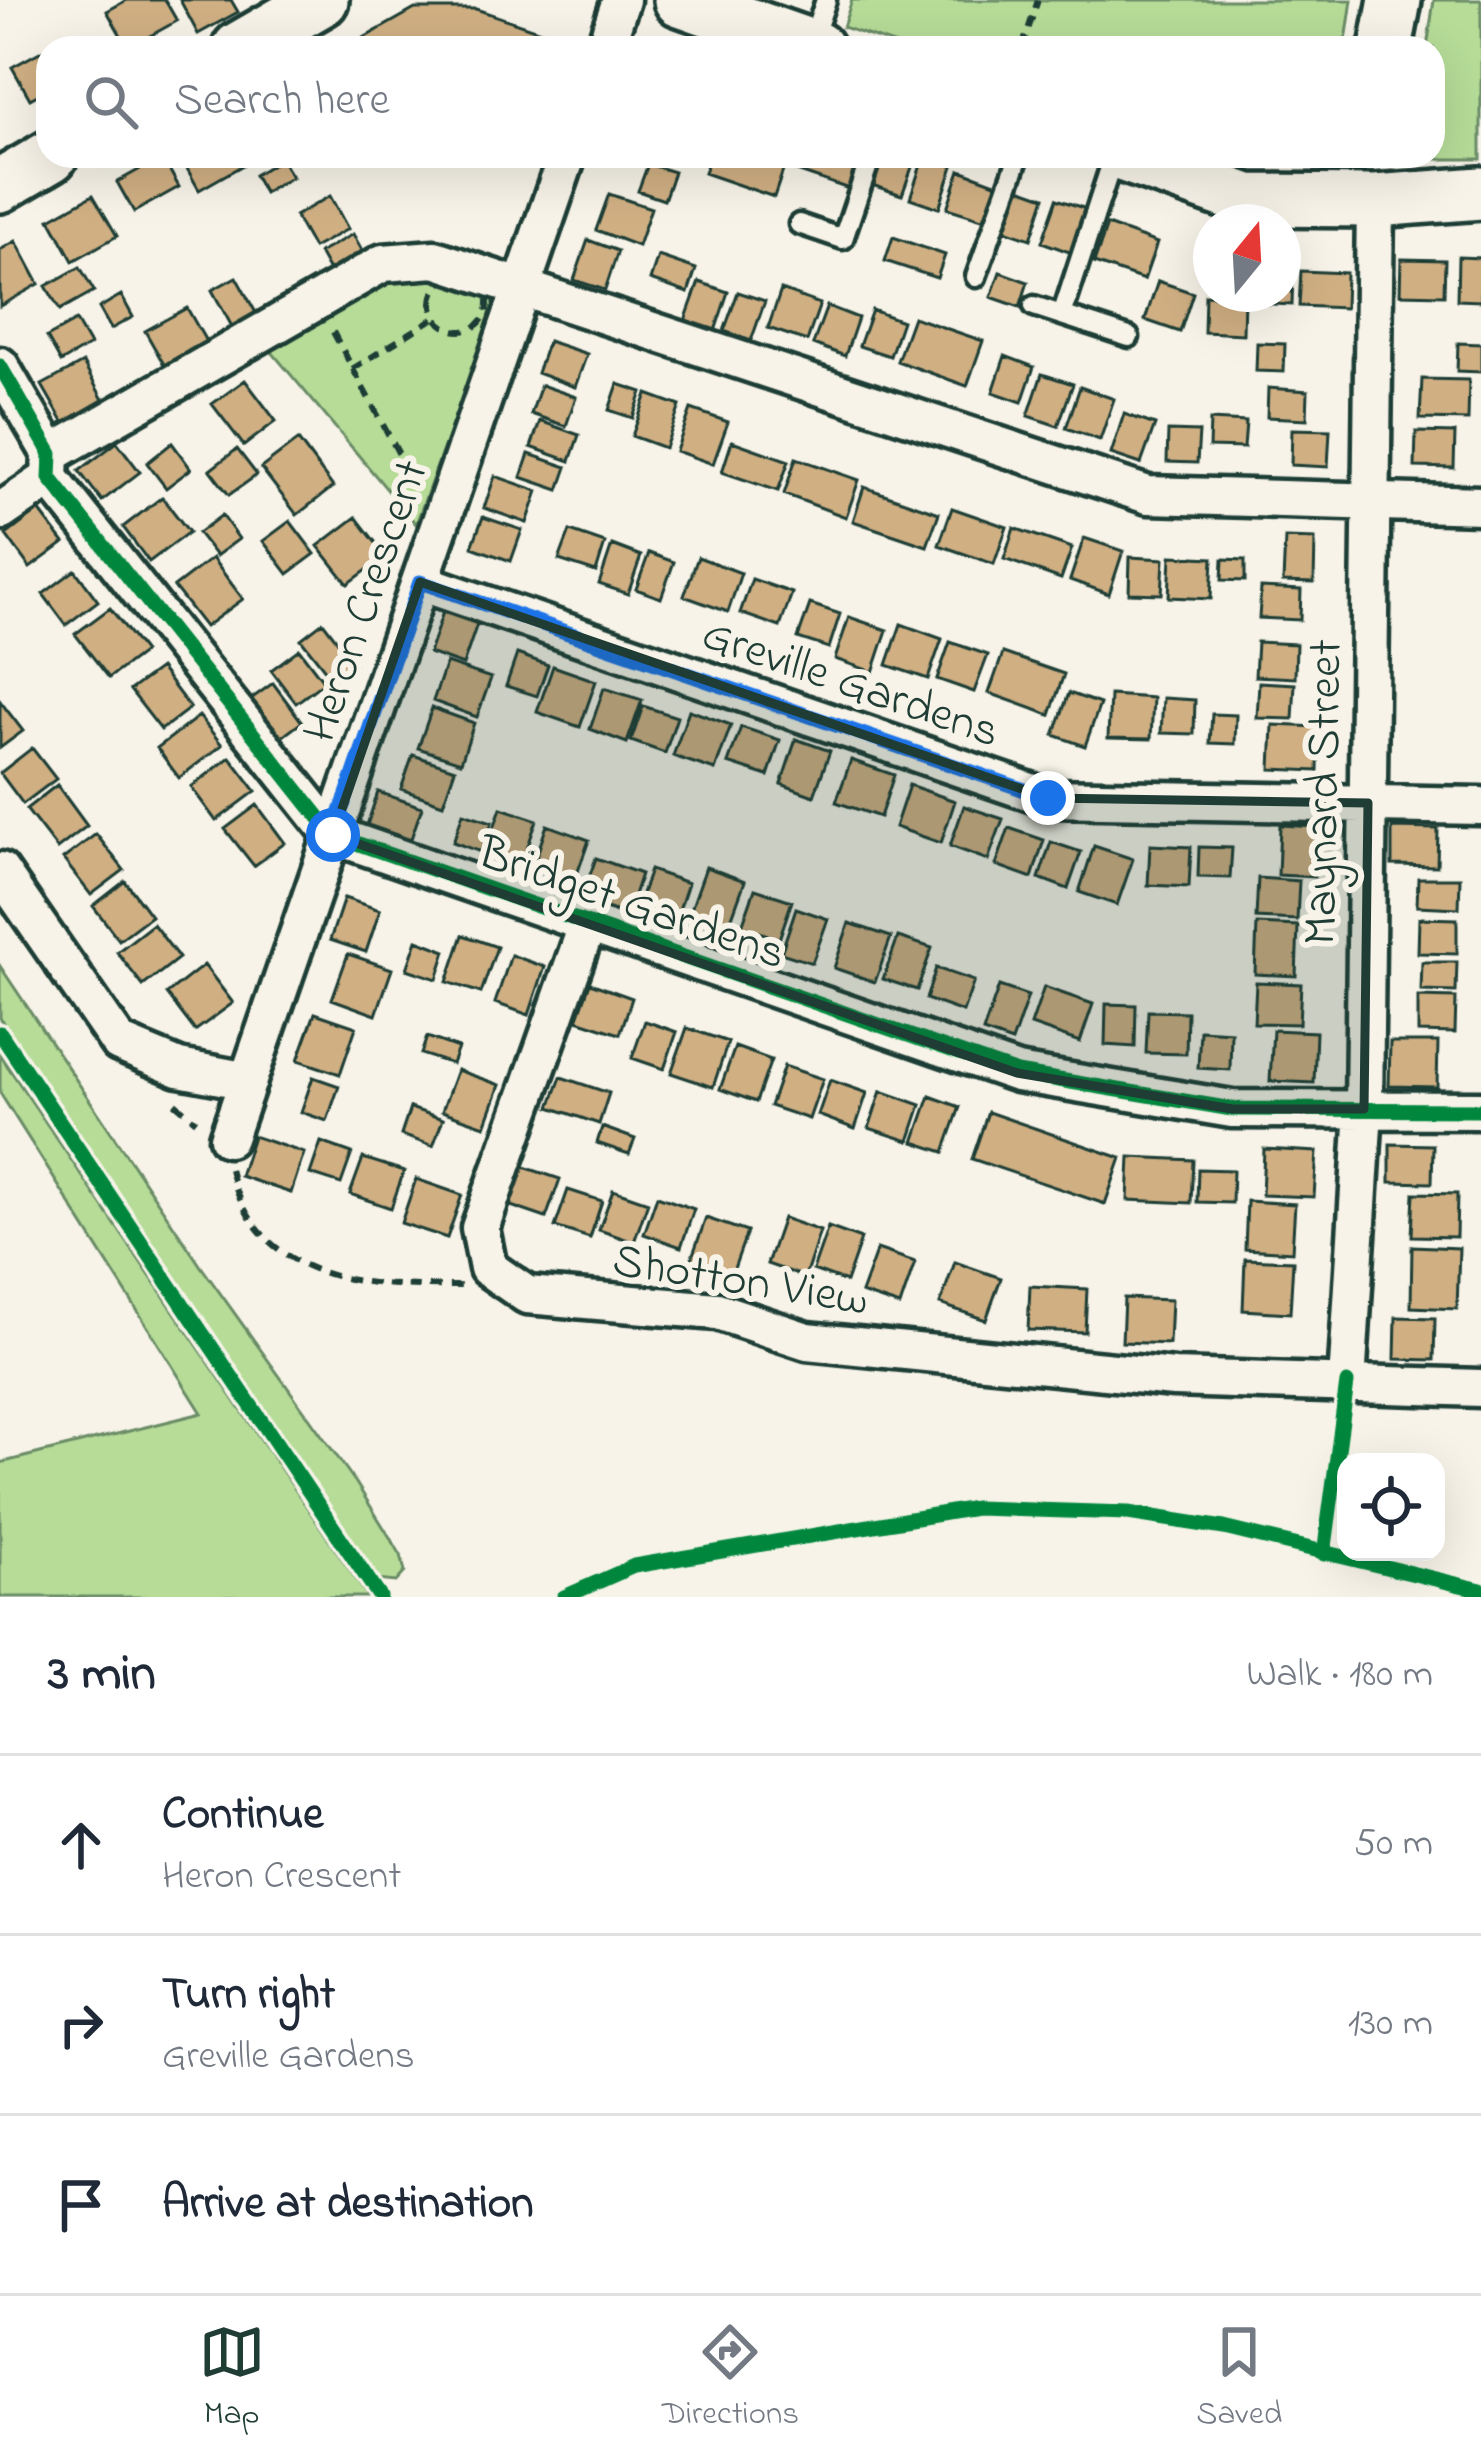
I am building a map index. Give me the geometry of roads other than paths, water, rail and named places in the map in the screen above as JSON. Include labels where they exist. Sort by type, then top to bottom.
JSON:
[{"type":"street","points":[[259,36],[322,0]]},
{"type":"street","points":[[609,36],[621,0]]},
{"type":"street","points":[[680,0],[818,31]]},
{"type":"street","points":[[1388,36],[1395,0]]},
{"type":"street","points":[[0,186],[36,165]]},
{"type":"street","name":"Heron Crescent","points":[[228,1138],[563,168]]},
{"type":"street","points":[[1158,168],[1248,200],[1376,179],[1481,193]]},
{"type":"street","name":"Maynard Street","points":[[1347,1383],[1364,1109],[1376,179]]},
{"type":"street","points":[[0,512],[51,466],[382,263],[435,259],[1148,495],[1481,505]]},
{"type":"street","points":[[0,366],[51,466],[333,835]]},
{"type":"street","name":"Greville Gardens","points":[[420,582],[1048,798],[1481,806]]},
{"type":"street","name":"Bridget Gardens","points":[[333,835],[1017,1073],[1232,1109],[1481,1109]]},
{"type":"street","points":[[0,871],[119,1043],[179,1068],[248,1082]]},
{"type":"street","name":"Shotton View","points":[[587,926],[480,1228],[488,1268],[527,1295],[717,1312],[807,1341],[1174,1378],[1347,1383]]},
{"type":"street","points":[[1347,1383],[1481,1388]]},
{"type":"lane","points":[[799,224],[843,239],[867,168]]},
{"type":"lane","points":[[976,277],[1015,168]]},
{"type":"lane","points":[[1062,315],[1110,168]]},
{"type":"lane","points":[[1034,306],[1129,338]]}]
